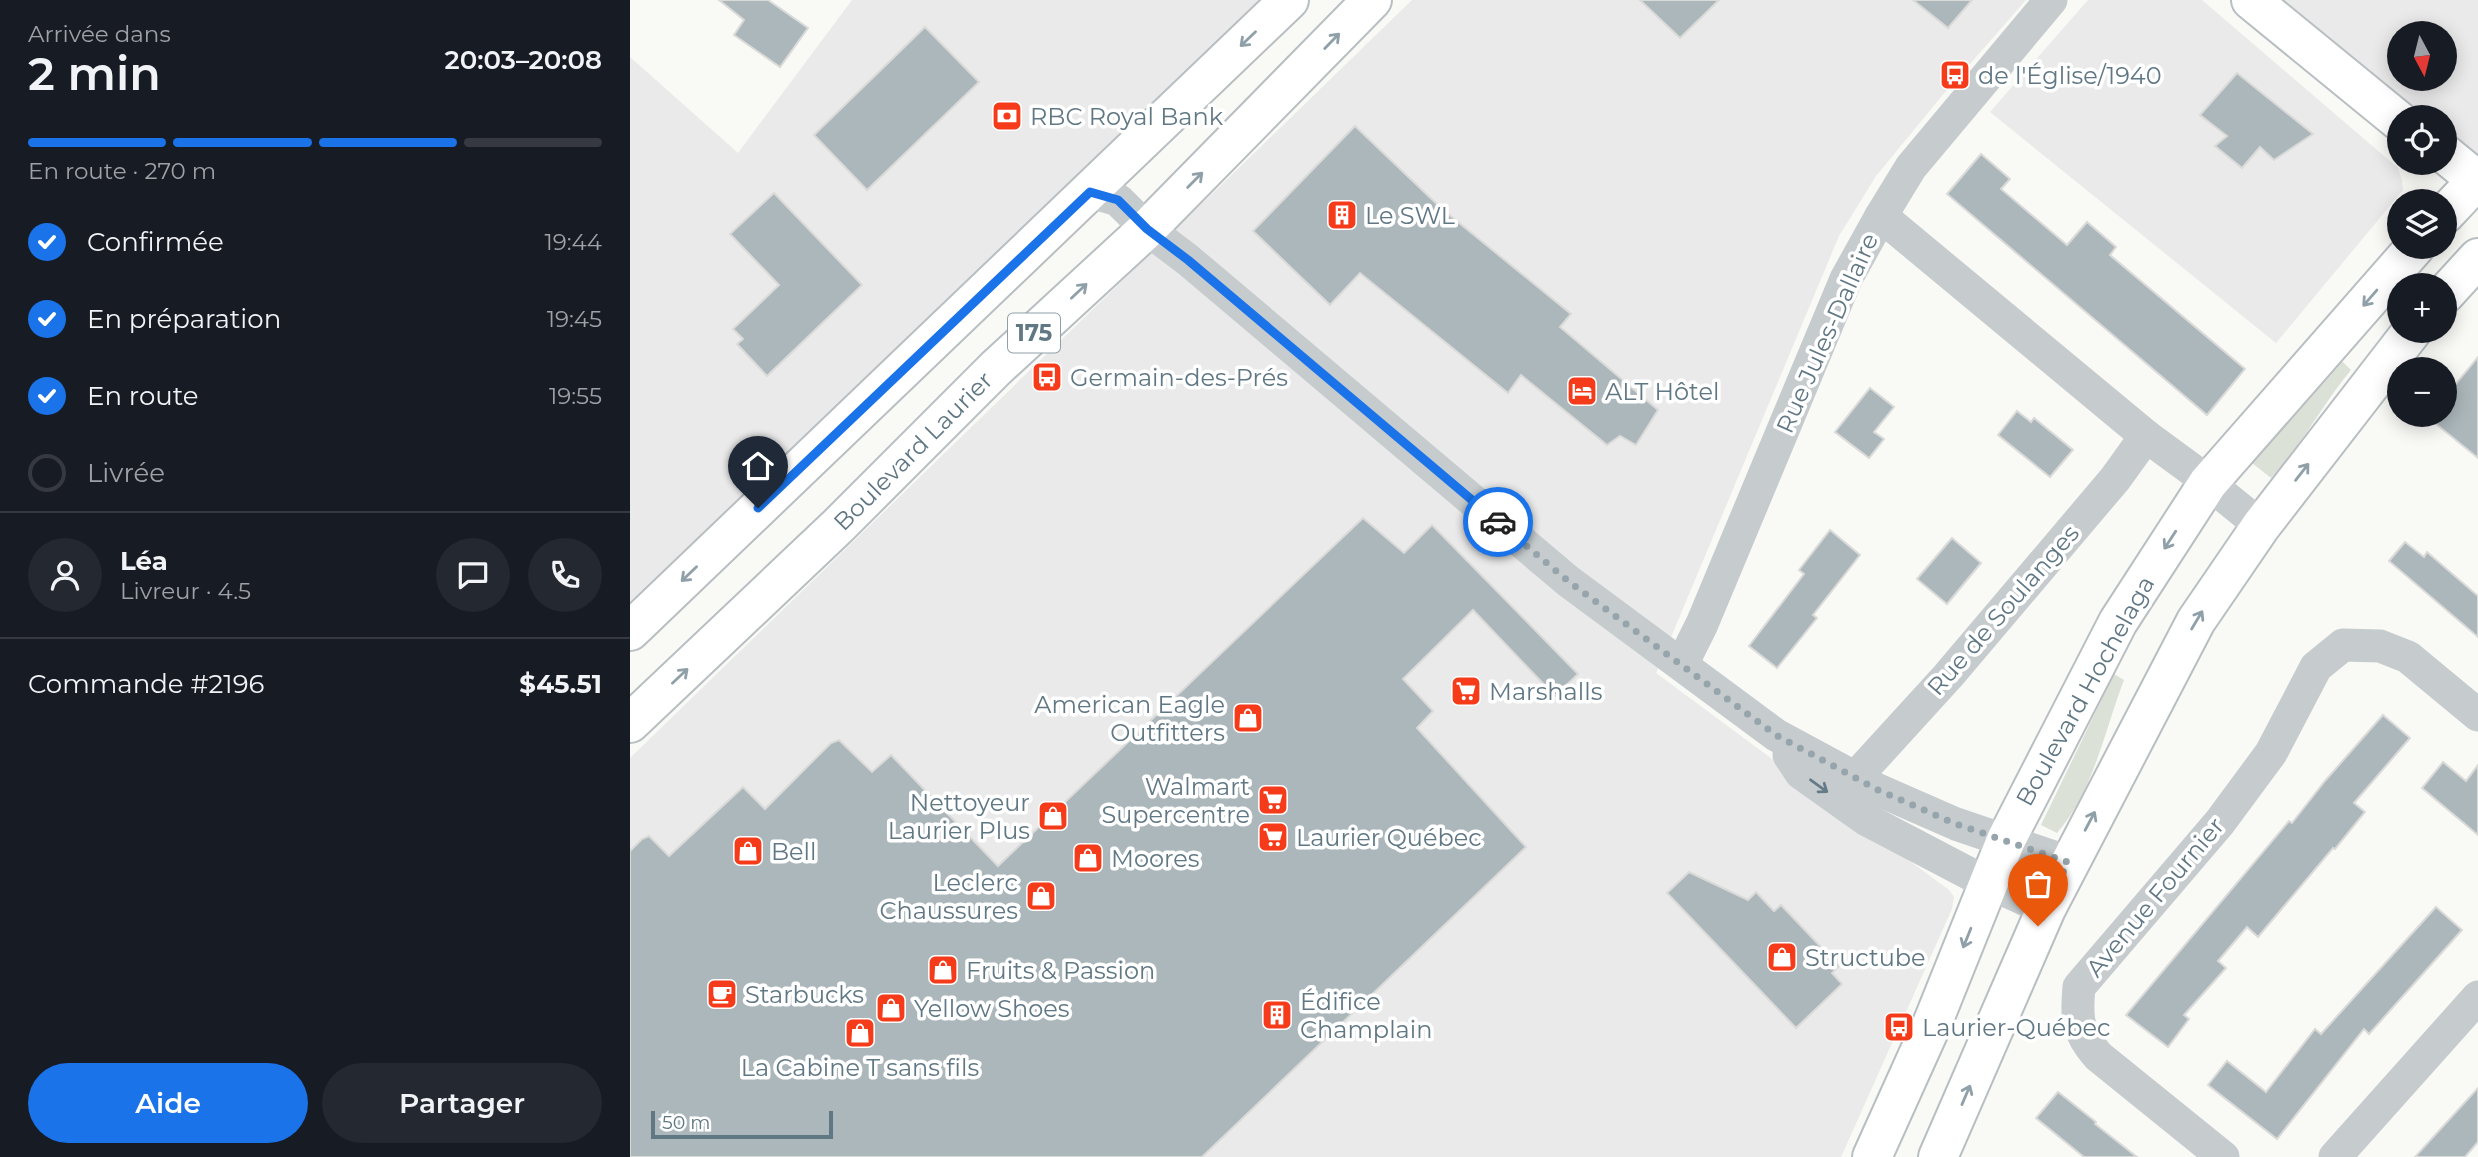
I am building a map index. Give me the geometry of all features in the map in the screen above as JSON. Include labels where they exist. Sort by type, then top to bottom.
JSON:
[{"type":"main road","name":"175","points":[[630,631],[1289,0]]},
{"type":"main road","name":"Boulevard Laurier","points":[[630,723],[838,526],[996,368],[1147,229],[1372,0]]},
{"type":"main road","points":[[2251,0],[2387,111]]},
{"type":"main road","points":[[2457,164],[2478,180],[2457,202]]},
{"type":"main road","points":[[2457,281],[2478,258]]},
{"type":"main road","name":"Boulevard Hochelaga","points":[[1872,1157],[1931,1024],[2006,840],[2118,621],[2208,483],[2404,259]]},
{"type":"main road","points":[[1938,1157],[2068,862],[2196,621],[2261,526],[2403,343]]},
{"type":"street","name":"Rue Jules-Dallaire","points":[[1682,663],[1702,624],[1846,279],[1911,167],[2050,0]]},
{"type":"street","points":[[1090,192],[1118,200],[1147,229],[1188,260],[1568,581],[1776,735],[1854,779],[1956,824],[2068,862]]},
{"type":"street","points":[[1881,216],[2146,436],[2261,526]]},
{"type":"street","name":"Rue de Soulanges","points":[[1854,779],[1948,676],[2106,489],[2146,436]]},
{"type":"street","name":"Avenue Fournier","points":[[2223,1157],[2098,1056],[2087,1043],[2080,1028],[2076,1010],[2079,987],[2220,822],[2264,763],[2316,667],[2343,645],[2380,646],[2408,657],[2478,715]]},
{"type":"street","points":[[1776,735],[1801,773],[1856,813],[1989,883],[2046,909]]},
{"type":"street","points":[[2335,1157],[2478,997]]},
{"type":"shaded area","points":[[852,0],[1289,0],[630,631],[630,57],[738,153]]},
{"type":"shaded area","points":[[1412,0],[2026,0],[1876,176],[1839,236],[1656,673],[1949,890],[1954,897],[1952,909],[1841,1157],[630,1157],[630,758]]},
{"type":"shaded area","points":[[2088,0],[2202,0],[2387,159],[2387,175],[2400,175],[2403,189],[2387,189],[2387,209],[2276,343],[1990,112]]},
{"type":"shaded area","points":[[2251,0],[2478,0],[2478,179],[2457,163],[2457,105],[2387,105],[2387,108]]},
{"type":"shaded area","points":[[2340,359],[2351,370],[2271,478],[2252,463]]},
{"type":"shaded area","points":[[2114,674],[2124,680],[2097,760],[2080,798],[2057,833],[2041,825]]},
{"type":"building","points":[[719,0],[768,0],[808,28],[780,67],[734,35],[744,20]]},
{"type":"building","points":[[1640,0],[1719,0],[1680,38]]},
{"type":"building","points":[[1913,0],[1972,0],[1948,28]]},
{"type":"building","points":[[925,27],[979,82],[867,190],[814,135]]},
{"type":"building","points":[[2237,73],[2313,134],[2274,160],[2260,147],[2242,168],[2215,146],[2227,136],[2200,115]]},
{"type":"building","points":[[1355,126],[1442,209],[1571,314],[1560,327],[1658,410],[1636,445],[1620,436],[1607,445],[1521,375],[1508,393],[1360,273],[1330,305],[1253,231]]},
{"type":"building","points":[[1981,154],[2010,179],[2001,189],[2067,245],[2087,222],[2116,247],[2110,255],[2245,369],[2207,415],[1947,194]]},
{"type":"building","points":[[774,193],[862,285],[767,376],[737,344],[743,339],[733,329],[779,285],[730,234]]},
{"type":"building","points":[[2478,357],[2478,458],[2440,427],[2457,427],[2457,382]]},
{"type":"building","points":[[1870,388],[1894,407],[1874,432],[1884,439],[1869,458],[1835,432]]},
{"type":"building","points":[[2017,411],[2031,422],[2034,418],[2073,450],[2050,477],[1998,435]]},
{"type":"building","name":"Laurier Québec","points":[[1363,518],[1404,553],[1432,525],[1578,674],[1555,696],[1473,610],[1403,679],[1433,711],[1417,728],[1526,847],[1202,1157],[630,1157],[630,851],[642,839],[649,836],[669,856],[743,787],[765,809],[831,743],[839,740],[872,772],[891,755],[998,866]]},
{"type":"building","points":[[1830,530],[1860,555],[1813,615],[1817,618],[1777,668],[1749,646],[1804,574],[1799,570]]},
{"type":"building","points":[[1952,538],[1981,563],[1947,604],[1917,579]]},
{"type":"building","points":[[2405,542],[2424,557],[2427,552],[2478,596],[2478,637],[2389,561]]},
{"type":"building","points":[[2383,715],[2410,738],[2354,803],[2365,812],[2258,937],[2247,927],[2218,961],[2226,968],[2184,1015],[2189,1019],[2168,1047],[2126,1015],[2289,821],[2292,823]]},
{"type":"building","points":[[2443,762],[2466,781],[2478,765],[2478,835],[2422,788]]},
{"type":"building","points":[[1689,872],[1748,900],[1756,892],[1774,911],[1781,905],[1839,966],[1832,973],[1842,984],[1796,1028],[1667,893]]},
{"type":"building","points":[[2436,907],[2462,930],[2369,1034],[2364,1029],[2277,1139],[2208,1085],[2227,1061],[2266,1092],[2315,1029],[2321,1034]]},
{"type":"building","points":[[2478,1088],[2478,1142],[2465,1157],[2415,1157]]},
{"type":"building","points":[[2058,1092],[2137,1157],[2084,1157],[2036,1118]]},
{"type":"way so far","points":[[1498,522],[1568,581],[1776,735],[1854,779],[1956,824],[2068,862],[2038,926]]},
{"type":"place","name":"de l'Église/1940","points":[[1955,75]]},
{"type":"place","name":"RBC Royal Bank","points":[[1007,116]]},
{"type":"place","name":"Le SWL","points":[[1342,215]]},
{"type":"place","name":"Germain-des-Prés","points":[[1047,377]]},
{"type":"place","name":"ALT Hôtel","points":[[1582,391]]},
{"type":"place","name":"Marshalls","points":[[1466,691]]},
{"type":"place","name":"American Eagle Outfitters","points":[[1248,718]]},
{"type":"place","name":"Walmart Supercentre","points":[[1273,800]]},
{"type":"place","name":"Nettoyeur Laurier Plus","points":[[1053,816]]},
{"type":"place","name":"Laurier Québec","points":[[1273,837]]},
{"type":"place","name":"Bell","points":[[748,851]]},
{"type":"place","name":"Moores","points":[[1088,858]]},
{"type":"place","name":"Leclerc Chaussures","points":[[1041,896]]},
{"type":"place","name":"Structube","points":[[1782,957]]},
{"type":"place","name":"Fruits & Passion","points":[[943,970]]},
{"type":"place","name":"Starbucks","points":[[722,994]]},
{"type":"place","name":"Yellow Shoes","points":[[891,1008]]},
{"type":"place","name":"Édifice Champlain","points":[[1277,1015]]},
{"type":"place","name":"Laurier-Québec","points":[[1899,1027]]},
{"type":"place","name":"La Cabine T sans fils","points":[[860,1033]]},
{"type":"route","points":[[758,508],[1090,192],[1118,200],[1147,229],[1188,260],[1498,522]]}]
